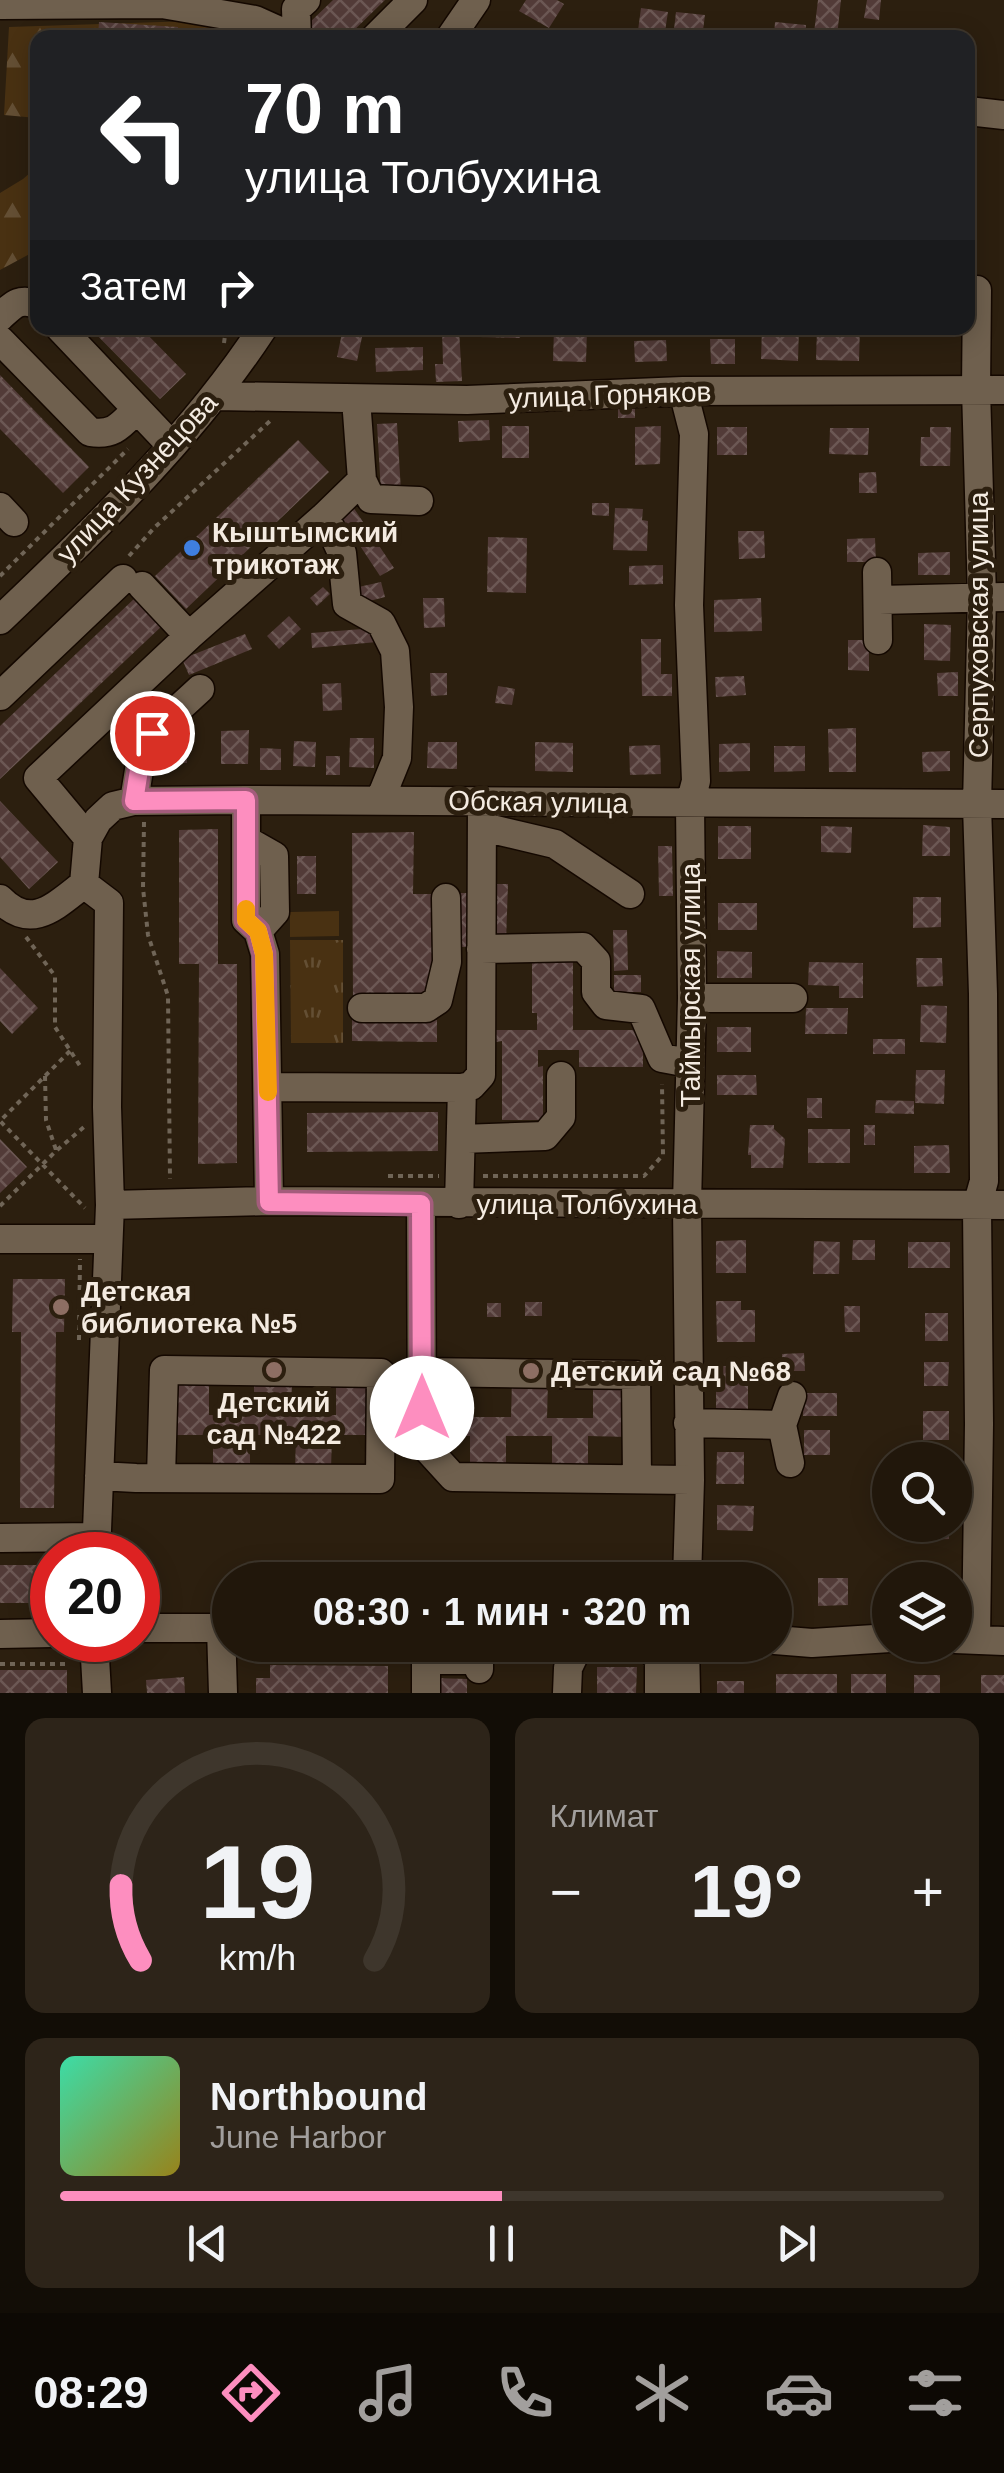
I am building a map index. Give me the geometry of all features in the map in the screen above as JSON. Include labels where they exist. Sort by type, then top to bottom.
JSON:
[{"type":"street","points":[[382,30],[413,0]]},
{"type":"street","points":[[455,30],[476,0]]},
{"type":"street","points":[[0,6],[162,2],[255,20],[278,30]]},
{"type":"street","points":[[297,30],[300,3]]},
{"type":"street","points":[[975,113],[1004,115]]},
{"type":"street","name":"Серпуховская улица","points":[[978,290],[990,389],[993,597],[993,994],[984,1181],[991,1205],[992,1424],[978,1640]]},
{"type":"street","points":[[0,317],[13,304],[30,302]]},
{"type":"street","points":[[67,335],[172,446]]},
{"type":"street","name":"улица Кузнецова","points":[[0,620],[142,480],[215,396],[258,335]]},
{"type":"street","points":[[0,340],[90,432],[105,435],[145,417]]},
{"type":"street","name":"улица Горняков","points":[[215,396],[467,400],[684,392],[990,389]]},
{"type":"street","name":"Таймырская улица","points":[[684,392],[694,434],[689,605],[696,782],[690,804],[688,1562]]},
{"type":"street","points":[[356,399],[362,480],[372,499],[419,502]]},
{"type":"street","points":[[88,838],[38,778],[362,480]]},
{"type":"street","points":[[325,516],[342,553],[347,604],[381,622],[395,651],[397,758],[380,800]]},
{"type":"street","points":[[0,696],[133,583],[189,636]]},
{"type":"street","points":[[878,640],[878,586],[993,597]]},
{"type":"street","points":[[9,906],[45,913],[84,884],[88,838],[98,820],[113,806],[139,801],[139,770],[152,733],[200,689]]},
{"type":"street","points":[[246,800],[246,920],[258,931],[264,954],[269,1202]]},
{"type":"street","name":"Обская улица","points":[[139,801],[380,800],[482,814],[690,804],[990,804]]},
{"type":"street","points":[[268,1088],[462,1088],[472,1086],[480,1076],[482,814],[555,844],[630,894]]},
{"type":"street","points":[[84,884],[109,903],[97,1532]]},
{"type":"street","points":[[362,1008],[426,1008],[438,1000],[448,962],[446,898]]},
{"type":"street","points":[[448,962],[481,955],[583,947],[596,961],[596,992],[606,1005],[641,1010],[662,1058],[690,1062]]},
{"type":"street","points":[[692,998],[793,998]]},
{"type":"street","points":[[461,1139],[545,1136],[561,1116],[560,1076]]},
{"type":"street","points":[[459,1204],[462,1088]]},
{"type":"street","name":"улица Толбухина","points":[[0,1240],[170,1204],[991,1205]]},
{"type":"street","points":[[421,1204],[422,1443],[453,1478],[690,1480]]},
{"type":"street","points":[[99,1476],[161,1477],[380,1479],[381,1373],[164,1370],[161,1477]]},
{"type":"street","points":[[422,1372],[636,1375],[638,1479]]},
{"type":"street","points":[[790,1463],[782,1425],[792,1396]]},
{"type":"street","points":[[688,1424],[782,1425]]},
{"type":"street","points":[[0,1538],[30,1540]]},
{"type":"street","points":[[160,1628],[212,1628]]},
{"type":"street","points":[[0,1634],[30,1633]]},
{"type":"street","points":[[792,1642],[872,1639]]},
{"type":"street","points":[[95,1662],[96,1693]]},
{"type":"street","points":[[223,1693],[224,1662]]},
{"type":"street","points":[[426,1662],[426,1693]]},
{"type":"street","points":[[478,1669],[479,1662]]},
{"type":"street","points":[[568,1693],[571,1662]]},
{"type":"street","points":[[659,1662],[659,1693]]},
{"type":"street","points":[[686,1662],[686,1693]]},
{"type":"path","points":[[225,335],[222,351],[230,339]]},
{"type":"path","points":[[133,583],[124,562],[154,528],[274,416],[282,397]]},
{"type":"path","points":[[0,576],[145,417]]},
{"type":"path","points":[[139,801],[148,935],[168,996],[170,1204]]},
{"type":"path","points":[[0,1206],[56,1150],[107,1107],[55,1027],[55,976],[25,936],[9,906]]},
{"type":"path","points":[[70,1051],[0,1121],[104,1220]]},
{"type":"path","points":[[45,1076],[46,1120],[56,1150]]},
{"type":"path","points":[[0,1664],[30,1660]]},
{"type":"green space","points":[[223,20],[233,30],[30,30],[30,117],[4,115],[9,27]]},
{"type":"green space","points":[[30,173],[30,254],[0,270],[0,193]]},
{"type":"green space","points":[[339,911],[339,936],[290,937],[290,912]]},
{"type":"green space","points":[[290,940],[343,940],[343,1043],[291,1043]]},
{"type":"building","points":[[333,0],[385,0],[354,30],[314,30],[308,24]]},
{"type":"building","points":[[526,0],[557,0],[564,4],[549,28],[519,11]]},
{"type":"building","points":[[818,0],[841,0],[838,30],[814,30]]},
{"type":"building","points":[[867,0],[881,0],[879,20],[864,18]]},
{"type":"building","points":[[641,8],[668,12],[665,30],[638,30]]},
{"type":"building","points":[[676,12],[705,15],[703,30],[674,30]]},
{"type":"building","points":[[99,22],[178,27],[178,30],[98,30]]},
{"type":"building","points":[[775,22],[806,25],[806,30],[774,30]]},
{"type":"building","points":[[97,335],[148,335],[186,374],[160,399]]},
{"type":"building","points":[[342,335],[362,337],[357,361],[337,357]]},
{"type":"building","points":[[442,335],[459,335],[462,381],[436,382],[435,364],[443,364]]},
{"type":"building","points":[[480,335],[520,335],[520,338]]},
{"type":"building","points":[[554,335],[587,335],[586,362],[553,361]]},
{"type":"building","points":[[762,335],[799,335],[798,361],[761,359]]},
{"type":"building","points":[[817,335],[860,335],[859,361],[816,360]]},
{"type":"building","points":[[710,339],[735,339],[735,364],[711,364]]},
{"type":"building","points":[[666,340],[667,361],[635,362],[634,341]]},
{"type":"building","points":[[423,347],[423,370],[376,372],[375,348]]},
{"type":"building","points":[[0,375],[89,467],[63,493],[0,429]]},
{"type":"building","points":[[618,409],[635,409],[635,418],[618,418]]},
{"type":"building","points":[[489,420],[490,440],[459,442],[458,421]]},
{"type":"building","points":[[397,423],[401,492],[381,493],[377,424]]},
{"type":"building","points":[[502,426],[529,426],[529,458],[502,458]]},
{"type":"building","points":[[661,426],[660,464],[635,465],[635,427]]},
{"type":"building","points":[[717,427],[747,427],[747,455],[717,455]]},
{"type":"building","points":[[930,427],[951,427],[950,466],[920,466],[921,437],[930,437]]},
{"type":"building","points":[[830,428],[869,428],[868,455],[829,454]]},
{"type":"building","points":[[298,440],[329,472],[186,609],[155,576]]},
{"type":"building","points":[[876,472],[877,493],[859,493],[859,473]]},
{"type":"building","points":[[592,503],[609,503],[609,516],[592,515]]},
{"type":"building","points":[[353,507],[394,568],[380,576],[339,514]]},
{"type":"building","points":[[615,508],[643,509],[642,520],[648,521],[647,551],[613,550]]},
{"type":"building","points":[[738,531],[764,531],[765,558],[739,559]]},
{"type":"building","points":[[488,537],[527,538],[526,593],[487,592]]},
{"type":"building","points":[[875,538],[876,562],[847,562],[847,539]]},
{"type":"building","points":[[950,552],[950,575],[918,575],[918,553]]},
{"type":"building","points":[[663,565],[663,584],[629,585],[629,566]]},
{"type":"building","points":[[381,582],[385,597],[358,604],[354,588]]},
{"type":"building","points":[[323,587],[330,594],[317,606],[310,598]]},
{"type":"building","points":[[136,597],[163,625],[0,779],[0,726]]},
{"type":"building","points":[[423,598],[444,598],[445,627],[424,628]]},
{"type":"building","points":[[761,598],[762,631],[714,632],[714,600]]},
{"type":"building","points":[[289,616],[301,629],[279,649],[267,636]]},
{"type":"building","points":[[924,624],[951,625],[950,661],[924,660]]},
{"type":"building","points":[[375,628],[377,642],[312,648],[311,633]]},
{"type":"building","points":[[245,634],[252,649],[189,675],[182,659]]},
{"type":"building","points":[[641,639],[661,639],[661,674],[672,674],[672,696],[642,696]]},
{"type":"building","points":[[848,640],[869,640],[869,671],[848,670]]},
{"type":"building","points":[[958,672],[958,696],[938,696],[937,673]]},
{"type":"building","points":[[430,673],[447,673],[447,695],[431,696]]},
{"type":"building","points":[[744,676],[746,695],[716,697],[715,677]]},
{"type":"building","points":[[341,683],[342,710],[323,711],[322,684]]},
{"type":"building","points":[[498,686],[515,689],[512,705],[495,703]]},
{"type":"building","points":[[856,728],[856,772],[829,772],[828,729]]},
{"type":"building","points":[[249,730],[248,764],[221,764],[221,731]]},
{"type":"building","points":[[161,737],[187,738],[187,763],[161,763]]},
{"type":"building","points":[[350,738],[374,738],[374,768],[349,767]]},
{"type":"building","points":[[294,741],[316,742],[315,767],[293,766]]},
{"type":"building","points":[[428,742],[457,742],[457,769],[427,768]]},
{"type":"building","points":[[535,742],[573,743],[573,772],[535,771]]},
{"type":"building","points":[[750,743],[750,771],[719,772],[719,744]]},
{"type":"building","points":[[660,745],[661,774],[630,775],[629,746]]},
{"type":"building","points":[[774,746],[805,746],[805,771],[774,772]]},
{"type":"building","points":[[260,748],[281,749],[281,770],[260,770]]},
{"type":"building","points":[[950,751],[950,771],[923,772],[922,752]]},
{"type":"building","points":[[326,756],[340,756],[340,775],[326,775]]},
{"type":"building","points":[[0,801],[58,862],[29,889],[0,857]]},
{"type":"building","points":[[923,825],[950,827],[950,856],[922,856]]},
{"type":"building","points":[[718,826],[751,826],[751,859],[718,859]]},
{"type":"building","points":[[821,826],[852,827],[851,853],[821,852]]},
{"type":"building","points":[[218,829],[218,964],[237,964],[237,1163],[198,1164],[199,964],[179,964],[179,830]]},
{"type":"building","points":[[414,832],[413,894],[433,894],[434,992],[427,1000],[353,1001],[352,833]]},
{"type":"building","points":[[658,846],[672,846],[673,896],[659,896]]},
{"type":"building","points":[[297,856],[316,856],[316,894],[297,894]]},
{"type":"building","points":[[491,884],[508,884],[506,942],[490,942]]},
{"type":"building","points":[[453,893],[472,893],[473,947],[453,947]]},
{"type":"building","points":[[913,897],[941,897],[941,927],[913,928]]},
{"type":"building","points":[[718,903],[757,903],[757,930],[718,930]]},
{"type":"building","points":[[613,930],[627,930],[628,970],[614,971]]},
{"type":"building","points":[[717,951],[752,952],[752,978],[717,978]]},
{"type":"building","points":[[916,958],[942,958],[943,986],[917,987]]},
{"type":"building","points":[[532,960],[573,960],[573,1030],[643,1030],[643,1067],[579,1067],[579,1050],[538,1050],[538,1067],[543,1066],[543,1120],[502,1120],[502,1041],[496,1042],[496,1030],[537,1030],[537,1013],[532,1013]]},
{"type":"building","points":[[809,962],[863,963],[863,998],[839,998],[839,986],[808,985]]},
{"type":"building","points":[[0,968],[38,1008],[12,1034],[0,1021]]},
{"type":"building","points":[[614,975],[641,975],[641,992],[614,992]]},
{"type":"building","points":[[921,1005],[947,1006],[946,1043],[920,1042]]},
{"type":"building","points":[[806,1008],[848,1008],[847,1034],[805,1034]]},
{"type":"building","points":[[352,1019],[437,1020],[437,1042],[352,1041]]},
{"type":"building","points":[[717,1027],[751,1027],[751,1052],[717,1052]]},
{"type":"building","points":[[873,1039],[905,1039],[905,1054],[873,1054]]},
{"type":"building","points":[[916,1070],[945,1070],[944,1104],[915,1103]]},
{"type":"building","points":[[717,1075],[756,1075],[757,1095],[717,1095]]},
{"type":"building","points":[[807,1098],[822,1098],[822,1118],[807,1118]]},
{"type":"building","points":[[876,1100],[914,1101],[914,1114],[875,1113]]},
{"type":"building","points":[[438,1112],[438,1151],[307,1152],[307,1113]]},
{"type":"building","points":[[750,1125],[774,1125],[785,1139],[783,1168],[751,1168]]},
{"type":"building","points":[[864,1125],[875,1125],[875,1145],[864,1145]]},
{"type":"building","points":[[808,1129],[850,1129],[850,1163],[808,1163]]},
{"type":"building","points":[[0,1139],[27,1167],[0,1193]]},
{"type":"building","points":[[949,1145],[950,1173],[914,1173],[914,1146]]},
{"type":"building","points":[[746,1240],[746,1273],[716,1273],[716,1241]]},
{"type":"building","points":[[853,1240],[875,1240],[875,1260],[852,1260]]},
{"type":"building","points":[[814,1241],[840,1242],[839,1274],[813,1274]]},
{"type":"building","points":[[908,1242],[950,1242],[950,1268],[908,1268]]},
{"type":"building","points":[[13,1279],[65,1279],[64,1332],[56,1332],[54,1508],[20,1508],[21,1332],[12,1332]]},
{"type":"building","points":[[716,1301],[741,1301],[741,1310],[755,1310],[755,1342],[717,1342]]},
{"type":"building","points":[[525,1302],[542,1302],[542,1316],[525,1316]]},
{"type":"building","points":[[487,1303],[501,1303],[501,1317],[487,1317]]},
{"type":"building","points":[[844,1306],[860,1306],[860,1332],[845,1332]]},
{"type":"building","points":[[925,1313],[948,1313],[948,1341],[925,1341]]},
{"type":"building","points":[[804,1353],[805,1371],[783,1371],[782,1354]]},
{"type":"building","points":[[924,1362],[949,1362],[948,1386],[924,1386]]},
{"type":"building","points":[[716,1366],[748,1366],[748,1410],[716,1411]]},
{"type":"building","points":[[172,1379],[209,1380],[209,1415],[254,1415],[254,1379],[292,1380],[291,1415],[336,1415],[336,1382],[373,1382],[373,1435],[332,1435],[331,1470],[295,1470],[296,1435],[250,1435],[250,1470],[213,1470],[213,1435],[172,1435]]},
{"type":"building","points":[[429,1381],[465,1381],[465,1417],[511,1417],[512,1381],[548,1382],[547,1418],[593,1418],[593,1383],[630,1383],[629,1437],[588,1436],[588,1472],[552,1471],[552,1436],[506,1436],[506,1471],[470,1471],[470,1436],[429,1436]]},
{"type":"building","points":[[803,1393],[837,1393],[837,1416],[803,1416]]},
{"type":"building","points":[[923,1411],[949,1411],[949,1440],[923,1440]]},
{"type":"building","points":[[804,1430],[830,1430],[830,1455],[804,1455]]},
{"type":"building","points":[[717,1452],[744,1452],[744,1484],[716,1484]]},
{"type":"building","points":[[717,1505],[754,1506],[753,1531],[717,1530]]},
{"type":"building","points":[[0,1565],[30,1565],[30,1603],[0,1603]]},
{"type":"building","points":[[818,1578],[848,1578],[848,1605],[818,1606]]},
{"type":"building","points":[[270,1665],[388,1666],[388,1693],[256,1693],[256,1678],[270,1678]]},
{"type":"building","points":[[597,1667],[637,1667],[636,1693],[597,1693]]},
{"type":"building","points":[[0,1670],[67,1670],[67,1693],[0,1693]]},
{"type":"building","points":[[776,1674],[837,1674],[837,1693],[776,1693]]},
{"type":"building","points":[[851,1674],[886,1674],[886,1693],[851,1693]]},
{"type":"building","points":[[914,1675],[940,1675],[940,1693],[914,1693]]},
{"type":"building","points":[[981,1675],[1004,1675],[1004,1693],[981,1693]]},
{"type":"building","points":[[184,1677],[185,1693],[147,1693],[146,1680]]},
{"type":"building","points":[[435,1678],[467,1679],[467,1693],[434,1693]]},
{"type":"building","points":[[717,1681],[744,1681],[744,1693],[717,1693]]},
{"type":"slow traffic","points":[[246,909],[246,920],[258,931],[264,954],[268,1092]]},
{"type":"place","name":"Кыштымский трикотаж","points":[[192,548]]},
{"type":"place","name":"Детская библиотека №5","points":[[61,1307]]},
{"type":"place","name":"Детский сад №422","points":[[274,1370]]},
{"type":"place","name":"Детский сад №68","points":[[531,1371]]},
{"type":"route","points":[[152,733],[139,770],[134,801],[246,800],[246,920],[258,931],[264,954],[269,1202],[421,1204],[422,1408]]}]
